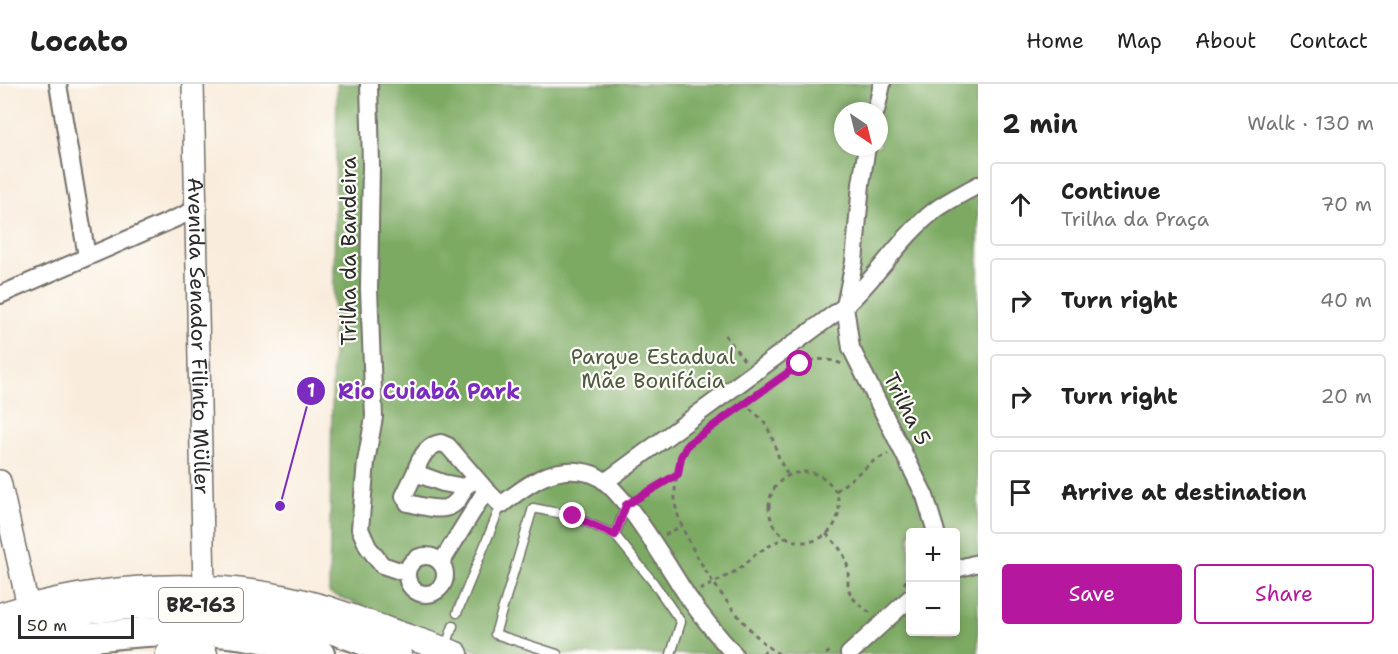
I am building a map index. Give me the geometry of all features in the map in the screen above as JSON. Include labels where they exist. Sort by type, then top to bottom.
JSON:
[{"type":"highway","name":"BR-163","points":[[0,631],[45,618],[92,610],[144,604],[207,605],[256,610],[310,622],[397,654]]},
{"type":"highway","name":"BR-163","points":[[7,654],[54,642],[100,636],[142,631],[199,630],[248,635],[302,647],[320,654]]},
{"type":"main road","points":[[0,615],[28,606],[126,589],[204,588],[266,595],[319,605],[450,652]]},
{"type":"main road","points":[[168,654],[205,654]]},
{"type":"street","points":[[58,84],[87,257]]},
{"type":"street","name":"Avenida Senador Filinto Müller","points":[[193,84],[204,588]]},
{"type":"street","name":"Trilha da Bandeira","points":[[369,84],[371,165],[369,289],[374,417],[366,462],[360,529],[368,547],[382,566],[406,573]]},
{"type":"street","points":[[878,102],[882,84]]},
{"type":"street","name":"Trilha 5","points":[[866,156],[854,262],[845,306],[851,348],[925,496],[935,528]]},
{"type":"street","points":[[605,482],[845,306],[863,289],[911,233],[935,211],[978,185]]},
{"type":"street","points":[[0,295],[195,210]]},
{"type":"street","points":[[475,486],[454,504],[442,510],[408,503],[404,496],[418,463],[430,446],[441,443],[448,446],[475,486],[501,505],[532,481],[553,473],[579,471],[594,474],[605,482],[626,505],[704,619],[734,654]]},
{"type":"street","points":[[415,474],[442,483],[475,486]]},
{"type":"street","points":[[0,480],[28,606]]},
{"type":"street","points":[[441,563],[475,486]]},
{"type":"street","points":[[428,555],[441,563],[446,573],[440,589],[433,594],[418,597],[409,586],[406,573],[412,561],[419,556],[428,555]]},
{"type":"street","points":[[960,568],[978,563]]},
{"type":"street","points":[[849,654],[906,602]]},
{"type":"lane","points":[[457,614],[501,505]]},
{"type":"lane","points":[[615,535],[626,505]]},
{"type":"lane","points":[[557,654],[495,634],[532,508],[573,516],[615,535],[653,582],[681,622],[671,654]]},
{"type":"lane","points":[[450,652],[453,626]]},
{"type":"path","points":[[726,335],[753,374]]},
{"type":"path","points":[[780,654],[769,648],[747,626],[696,554],[680,523],[675,502],[678,474],[681,457],[688,444],[800,364],[810,359],[819,359]]},
{"type":"path","points":[[743,404],[757,415],[766,427],[779,462],[788,475]]},
{"type":"path","points":[[836,491],[875,460],[895,450]]},
{"type":"path","points":[[806,471],[824,477],[836,491],[840,509],[834,526],[820,539],[802,543],[785,537],[772,524],[768,505],[774,488],[788,475],[806,471]]},
{"type":"path","points":[[626,505],[678,474]]},
{"type":"path","points":[[826,534],[839,546],[845,558],[850,594],[874,615]]},
{"type":"path","points":[[714,582],[738,570],[758,553],[785,537]]},
{"type":"path","points":[[762,654],[769,648]]},
{"type":"green space","name":"Parque Estadual Mãe Bonifácia","points":[[337,84],[978,84],[978,654],[484,654],[329,593]]},
{"type":"place","name":"Rio Cuiabá Park","points":[[280,506]]},
{"type":"route","points":[[573,516],[615,535],[626,505],[678,474],[681,457],[688,444],[800,364]]}]
